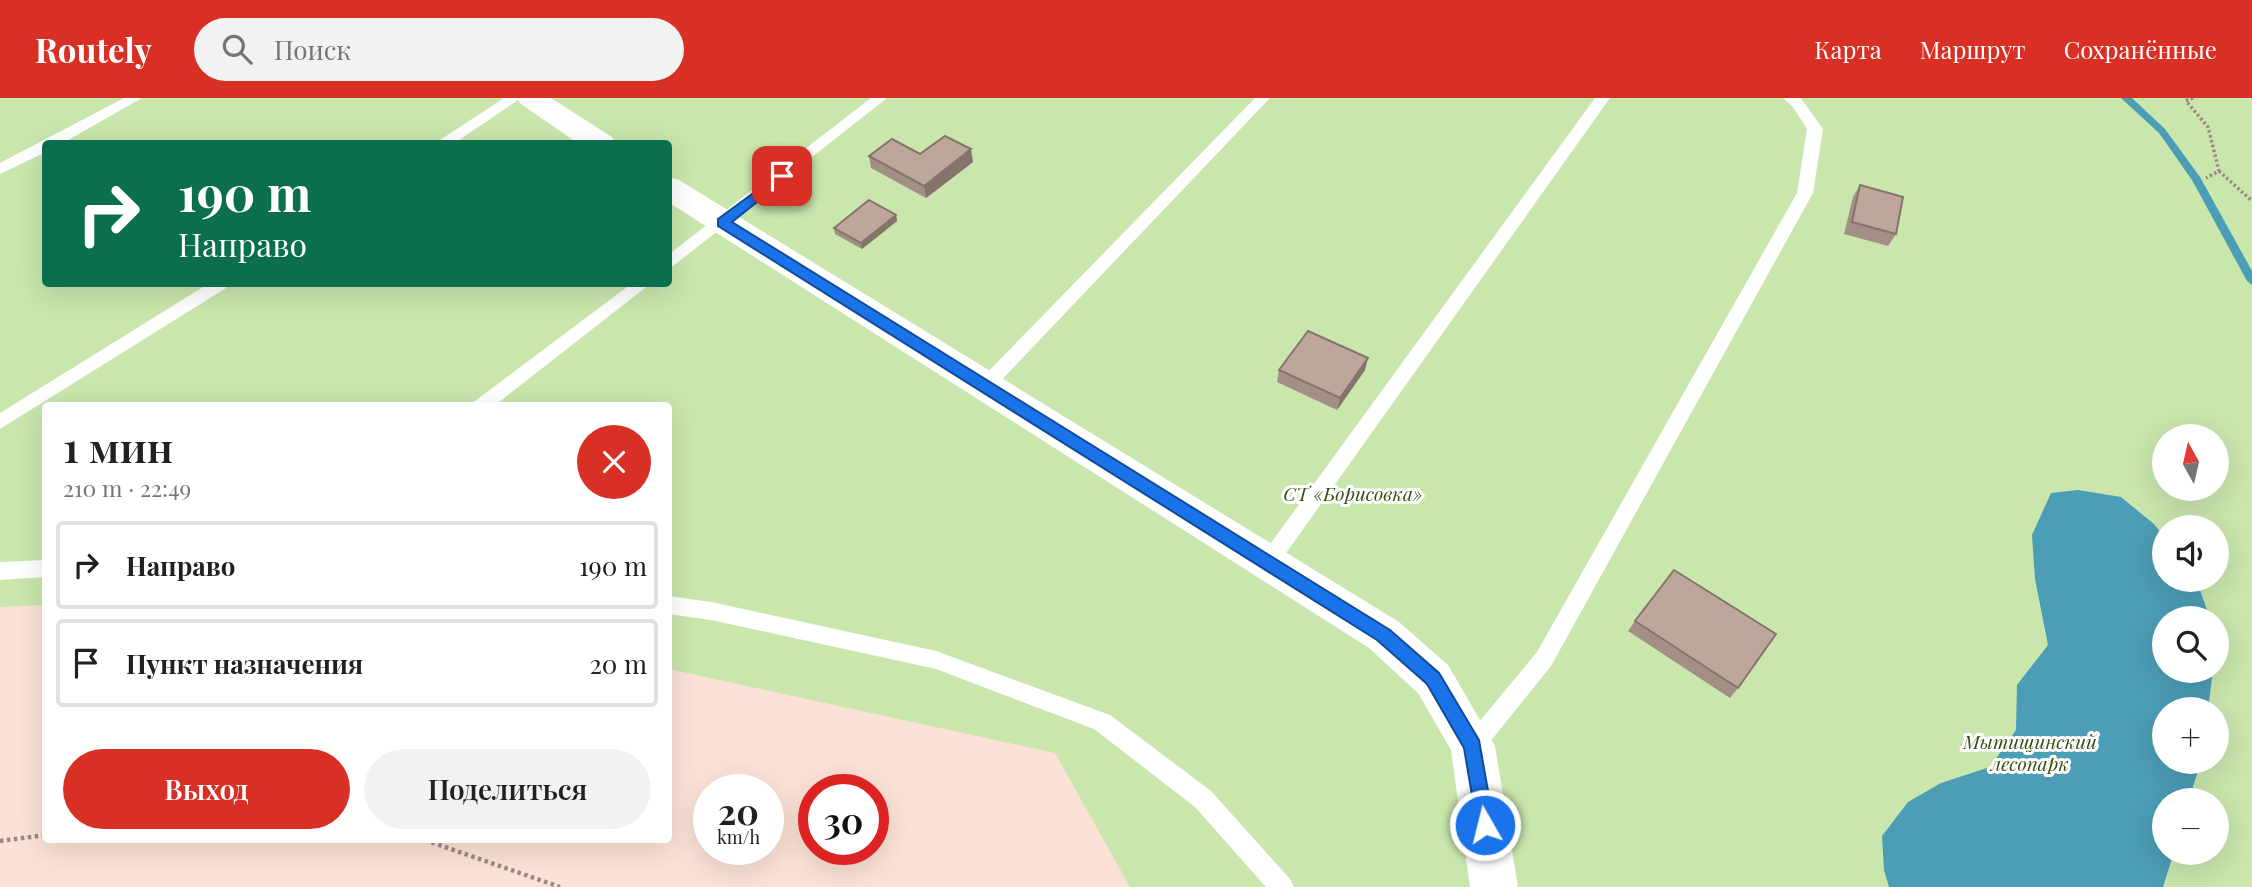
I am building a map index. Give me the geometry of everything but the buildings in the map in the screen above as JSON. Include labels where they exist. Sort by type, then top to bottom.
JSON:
[{"type":"street","points":[[531,98],[595,140]]},
{"type":"street","points":[[672,190],[1384,635],[1433,679],[1473,746],[1494,887]]},
{"type":"lane","points":[[55,140],[135,98]]},
{"type":"lane","points":[[448,140],[514,98]]},
{"type":"lane","points":[[672,261],[880,98]]},
{"type":"lane","points":[[986,385],[1262,98]]},
{"type":"lane","points":[[1267,564],[1603,98]]},
{"type":"lane","points":[[1473,746],[1544,659],[1805,193],[1815,129],[1798,104],[1790,98]]},
{"type":"lane","points":[[0,169],[42,147]]},
{"type":"lane","points":[[0,422],[215,287]]},
{"type":"lane","points":[[486,402],[638,287]]},
{"type":"lane","points":[[0,571],[42,568]]},
{"type":"lane","points":[[672,606],[711,611],[936,660],[1102,722],[1203,799],[1282,887]]},
{"type":"path","points":[[2184,99],[2193,98]]},
{"type":"path","points":[[2184,99],[2208,127],[2219,171],[2252,201]]},
{"type":"path","points":[[2206,178],[2219,171]]},
{"type":"path","points":[[0,841],[42,836]]},
{"type":"path","points":[[434,843],[560,887]]},
{"type":"green space","name":"СТ «Борисовка»","points":[[0,98],[2252,98],[2252,887],[1130,887],[1055,753],[672,670],[672,402],[42,402],[42,605],[0,607]]},
{"type":"water","points":[[2078,490],[2121,497],[2152,522],[2152,592],[2201,592],[2206,606],[2152,606],[2152,683],[2211,683],[2210,697],[2152,697],[2152,774],[2197,774],[2193,788],[2152,788],[2152,865],[2170,865],[2163,887],[1889,887],[1884,870],[1882,836],[1908,802],[1941,783],[1990,767],[2016,730],[2017,685],[2048,645],[2035,579],[2032,535],[2051,493]]},
{"type":"waterway","points":[[2126,98],[2162,131],[2196,179],[2252,281]]},
{"type":"route","points":[[782,176],[723,223],[1384,635],[1433,679],[1473,746],[1485,825]]},
{"type":"park label","name":"Мытищинский лесопарк","points":[[2030,753]]}]
